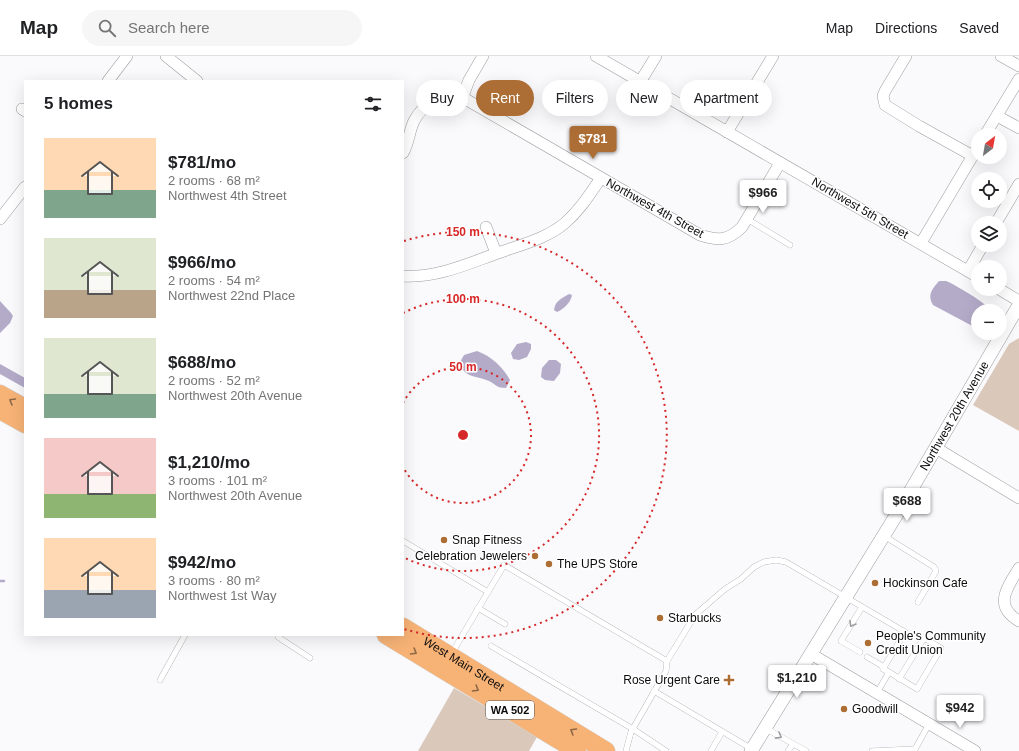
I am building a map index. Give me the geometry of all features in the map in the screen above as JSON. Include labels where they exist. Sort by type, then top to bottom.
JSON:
[{"type":"highway","points":[[0,394],[24,407]]},
{"type":"highway","points":[[0,410],[24,423]]},
{"type":"highway","name":"West Main Street","points":[[404,629],[446,662],[578,751]]},
{"type":"highway","name":"West Main Street","points":[[388,636],[446,662],[606,751]]},
{"type":"street","points":[[109,80],[127,56]]},
{"type":"street","points":[[166,56],[196,80]]},
{"type":"street","points":[[468,83],[483,56]]},
{"type":"street","name":"Northwest 5th Street","points":[[596,56],[637,80]]},
{"type":"street","points":[[641,80],[656,56]]},
{"type":"street","points":[[727,132],[773,56]]},
{"type":"street","points":[[906,56],[883,96],[884,102],[889,108],[971,150]]},
{"type":"street","points":[[1001,56],[1019,66]]},
{"type":"street","points":[[989,128],[1019,79]]},
{"type":"street","name":"Northwest 5th Street","points":[[672,100],[971,273]]},
{"type":"street","name":"Northwest 4th Street","points":[[468,101],[700,235],[717,239],[731,237],[747,219]]},
{"type":"street","points":[[404,151],[408,145],[414,121],[417,116]]},
{"type":"street","points":[[997,116],[1019,128]]},
{"type":"street","points":[[920,243],[971,159]]},
{"type":"street","points":[[747,219],[780,163]]},
{"type":"street","points":[[404,276],[416,277],[467,265],[496,253],[528,243],[550,233],[564,224],[583,204],[601,178]]},
{"type":"street","points":[[1000,216],[1019,184]]},
{"type":"street","points":[[0,219],[23,193]]},
{"type":"street","points":[[486,227],[496,253]]},
{"type":"street","points":[[968,271],[979,252]]},
{"type":"street","points":[[1007,294],[1019,301]]},
{"type":"street","name":"Northwest 20th Avenue","points":[[751,750],[884,536],[1019,305]]},
{"type":"street","points":[[936,448],[1019,498]]},
{"type":"street","points":[[1019,568],[1008,586],[1004,605],[1006,611],[1019,621]]},
{"type":"street","points":[[811,654],[976,751]]},
{"type":"lane","points":[[747,219],[790,245]]},
{"type":"lane","points":[[884,536],[934,567],[936,571],[918,602]]},
{"type":"lane","points":[[404,542],[488,592]]},
{"type":"lane","points":[[626,751],[631,732],[666,671],[667,661],[695,615],[725,589],[741,579],[754,567],[764,562],[776,560],[786,562],[905,632],[884,667]]},
{"type":"lane","points":[[446,662],[504,565],[667,661]]},
{"type":"lane","points":[[860,652],[842,641],[862,607]]},
{"type":"lane","points":[[478,608],[505,624]]},
{"type":"lane","points":[[160,680],[184,636]]},
{"type":"lane","points":[[278,636],[310,658]]},
{"type":"lane","points":[[867,657],[884,667],[883,669],[889,672],[900,679],[917,689],[941,648],[924,638],[900,679]]},
{"type":"lane","points":[[491,646],[633,729],[666,751]]},
{"type":"lane","points":[[877,693],[889,672]]},
{"type":"lane","points":[[654,691],[751,750]]},
{"type":"lane","points":[[872,751],[915,750],[929,724]]},
{"type":"lane","points":[[765,728],[806,751]]},
{"type":"lane","points":[[711,751],[722,732]]},
{"type":"lane","points":[[788,751],[793,744]]},
{"type":"shaded area","points":[[939,281],[946,281],[984,304],[971,304],[971,325],[933,305],[930,295]]},
{"type":"shaded area","points":[[569,294],[572,295],[567,305],[557,312],[554,310],[557,302]]},
{"type":"shaded area","points":[[0,301],[13,316],[10,323],[0,333]]},
{"type":"shaded area","points":[[1019,338],[1019,431],[973,405],[1009,344]]},
{"type":"shaded area","points":[[526,342],[531,344],[531,349],[527,357],[519,360],[513,359],[511,353],[517,344]]},
{"type":"shaded area","points":[[477,351],[492,359],[504,371],[510,380],[506,388],[498,387],[489,381],[472,376],[462,369],[459,364],[464,355]]},
{"type":"shaded area","points":[[549,360],[556,360],[561,364],[560,373],[554,381],[545,380],[541,377],[542,368]]},
{"type":"shaded area","points":[[0,364],[24,377],[24,387],[0,374]]},
{"type":"shaded area","points":[[454,688],[537,737],[529,751],[418,751]]},
{"type":"place","name":"Snap Fitness","points":[[444,540]]},
{"type":"place","name":"Celebration Jewelers","points":[[535,556]]},
{"type":"place","name":"The UPS Store","points":[[549,564]]},
{"type":"place","name":"Hockinson Cafe","points":[[875,583]]},
{"type":"place","name":"Starbucks","points":[[660,618]]},
{"type":"place","name":"People's Community Credit Union","points":[[868,643]]},
{"type":"place","name":"Rose Urgent Care","points":[[729,680]]},
{"type":"place","name":"Goodwill","points":[[844,709]]}]
